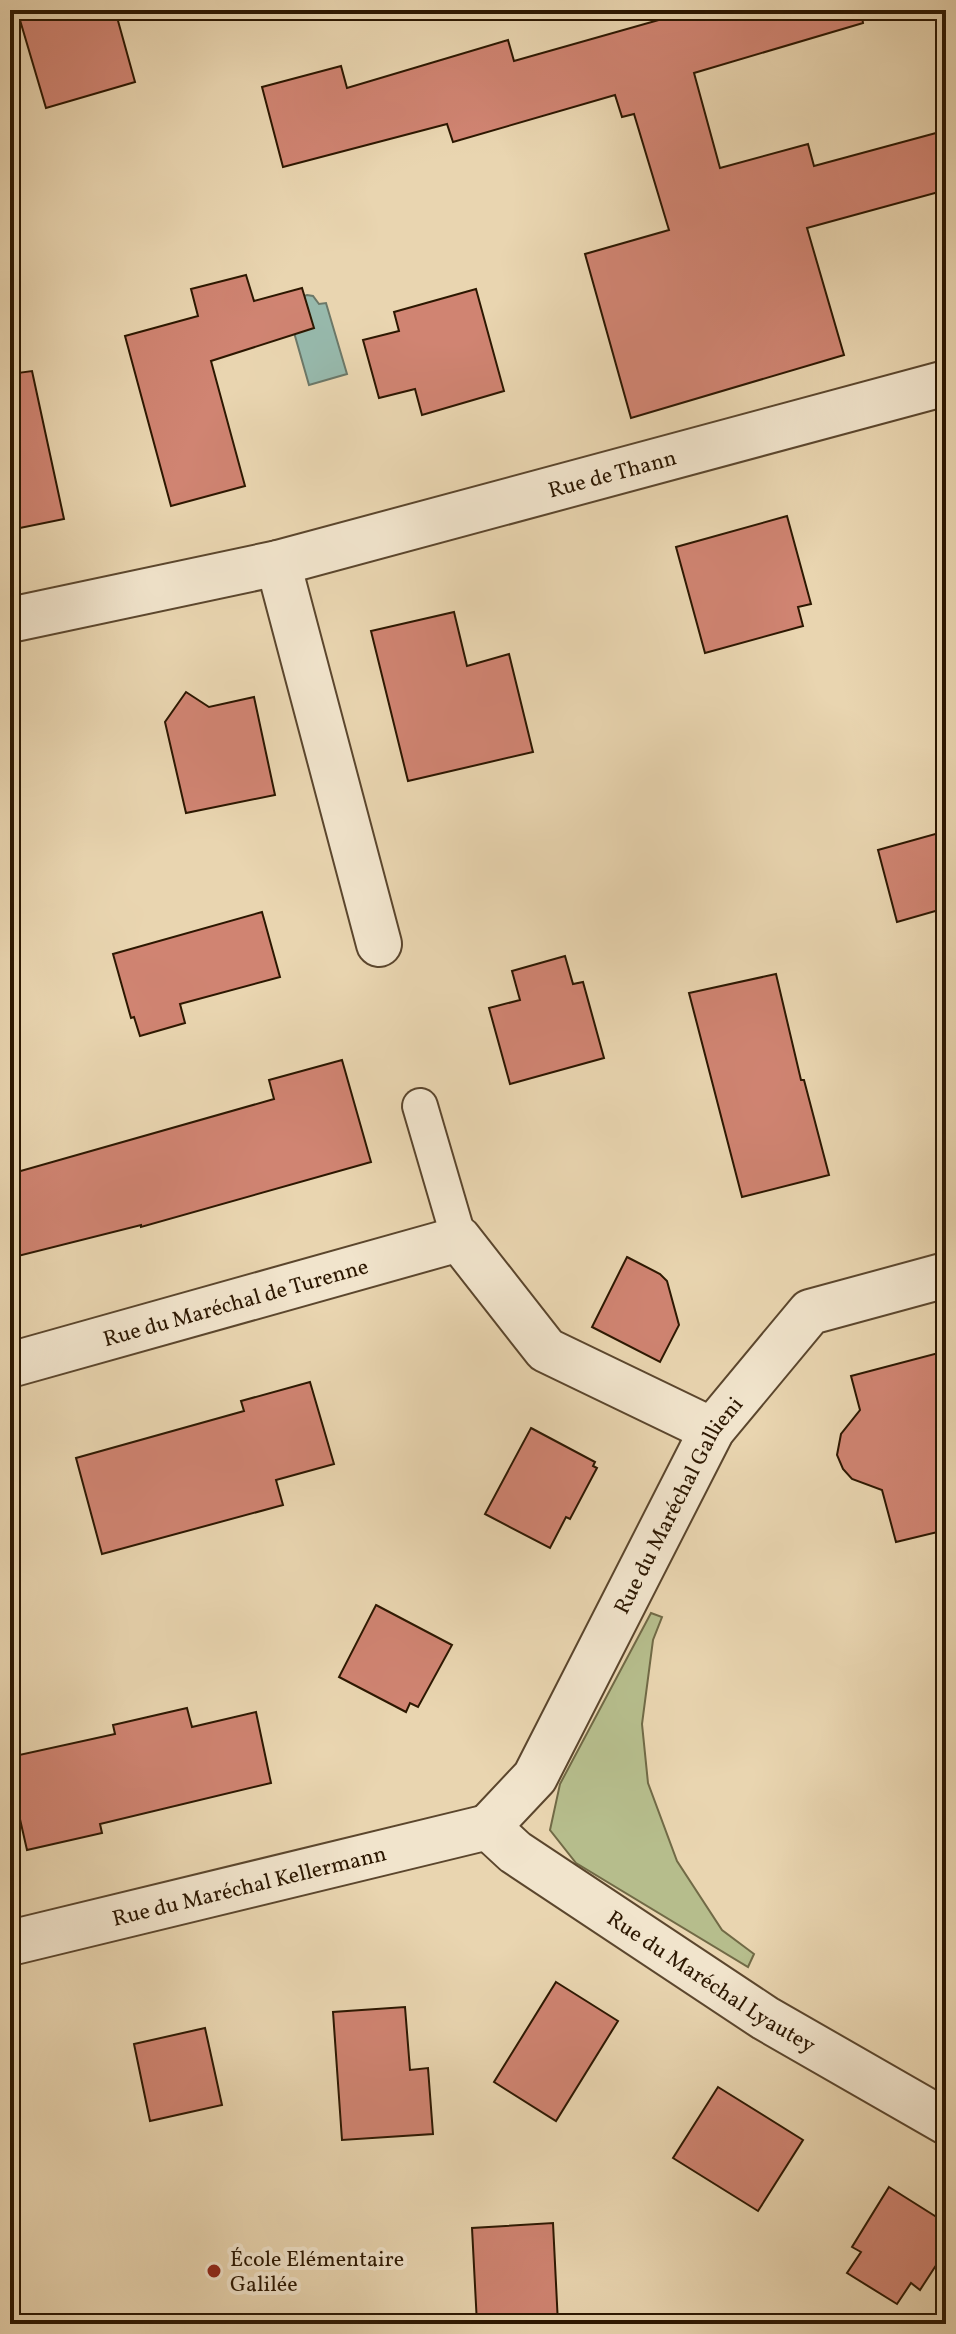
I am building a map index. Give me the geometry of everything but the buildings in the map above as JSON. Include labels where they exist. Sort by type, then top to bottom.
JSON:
[{"type":"street","name":"Rue de Thann","points":[[10,620],[278,563],[946,383]]},
{"type":"street","points":[[278,563],[379,944]]},
{"type":"street","points":[[459,1239],[546,1350],[712,1430]]},
{"type":"street","name":"Rue du Maréchal de Turenne","points":[[10,1365],[459,1239]]},
{"type":"street","name":"Rue du Maréchal Gallieni","points":[[488,1827],[535,1777],[712,1430],[810,1312],[946,1275]]},
{"type":"street","name":"Rue du Maréchal Kellermann","points":[[10,1943],[488,1827]]},
{"type":"street","name":"Rue du Maréchal Lyautey","points":[[488,1827],[515,1852],[765,2018],[946,2122]]},
{"type":"lane","points":[[420,1106],[459,1239]]},
{"type":"green space","points":[[651,1613],[662,1617],[653,1640],[642,1724],[648,1783],[677,1861],[722,1930],[754,1954],[748,1967],[576,1863],[550,1830],[560,1784]]},
{"type":"shaded area","points":[[313,296],[319,304],[326,303],[347,374],[309,385],[289,315],[301,297]]},
{"type":"place","name":"École Elémentaire Galilée","points":[[214,2271]]}]
